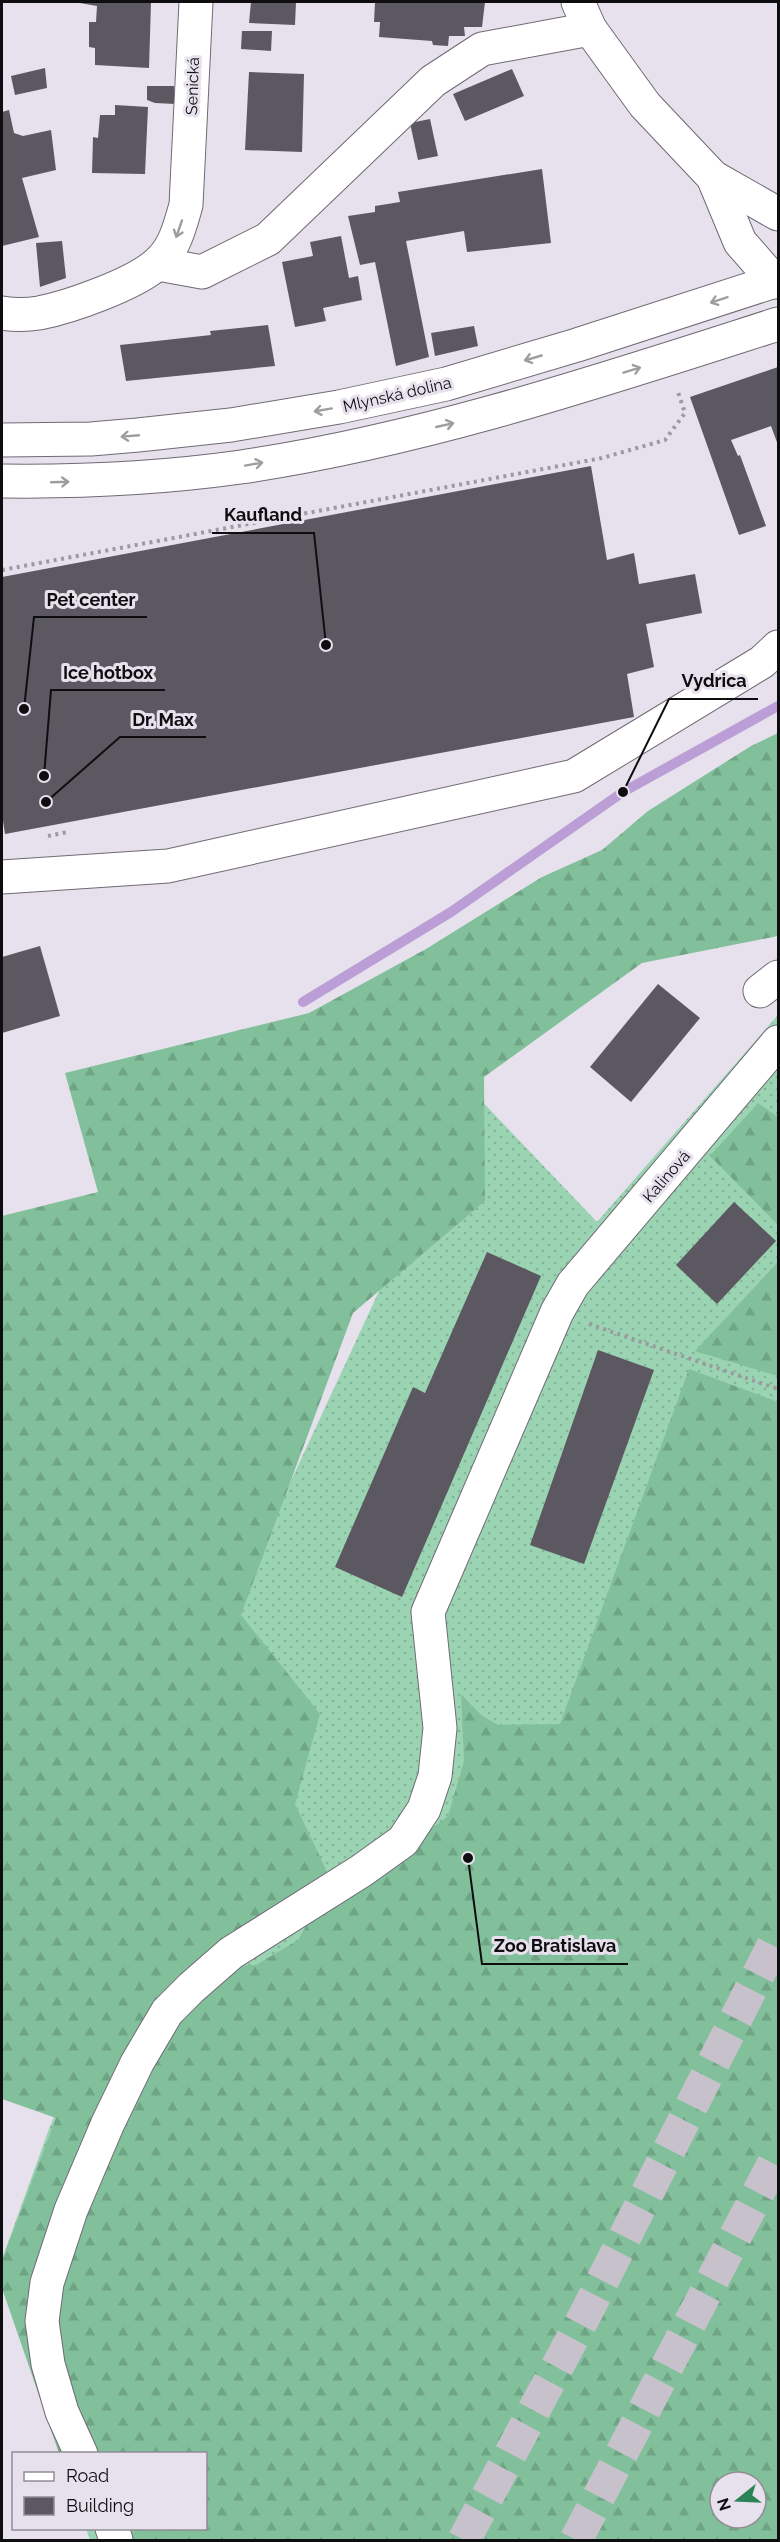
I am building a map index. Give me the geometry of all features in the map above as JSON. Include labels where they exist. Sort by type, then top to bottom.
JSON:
[{"type":"main road","name":"Senická","points":[[158,264],[171,247],[179,230],[186,205],[196,2]]},
{"type":"main road","points":[[2,313],[38,313],[92,297],[158,264],[201,272],[268,238],[433,81],[482,49],[584,15],[645,105],[713,177],[778,214]]},
{"type":"main road","points":[[713,177],[740,242],[777,282]]},
{"type":"main road","name":"Mlynská dolina","points":[[2,440],[91,439],[126,436],[231,425],[339,407],[457,381],[777,282]]},
{"type":"main road","points":[[2,481],[107,480],[240,467],[290,458],[450,424],[778,324]]},
{"type":"main road","points":[[2,877],[168,866],[574,776],[762,662],[778,647]]},
{"type":"main road","name":"Kalinová","points":[[80,2452],[62,2412],[48,2364],[42,2321],[47,2283],[71,2210],[128,2083],[167,2012],[191,1988],[231,1953],[361,1871],[403,1841],[424,1809],[435,1776],[440,1728],[428,1611],[558,1312],[573,1284],[778,1042]]},
{"type":"path","points":[[2,570],[602,458],[665,440],[685,412],[676,385]]},
{"type":"path","points":[[558,1312],[661,1350],[778,1389]]},
{"type":"green space","points":[[778,733],[778,936],[642,963],[484,1077],[485,1201],[353,1313],[241,1615],[320,1714],[295,1804],[330,1878],[174,1988],[47,2250],[72,2452],[59,2452],[2,2288],[2,2260],[56,2118],[2,2099],[2,1216],[98,1192],[65,1073],[309,1013],[426,949],[542,877],[602,850],[648,811],[751,746]]},
{"type":"green space","points":[[778,1015],[778,2540],[90,2540],[86,2530],[207,2530],[207,2452],[59,2452],[2,2288],[2,2259],[49,2129],[243,1647],[218,1638],[472,1091],[597,1222]]},
{"type":"green space","points":[[758,1103],[778,1117],[778,1225],[710,1156]]},
{"type":"green space","points":[[778,1262],[778,1376],[695,1351]]},
{"type":"green space","points":[[689,1369],[778,1402],[778,2540],[126,2540],[123,2530],[207,2530],[207,2452],[89,2452],[53,2349],[59,2278],[152,2050],[229,1966],[256,1965],[298,1940],[317,1907],[407,1848],[448,1816],[464,1761],[461,1694],[481,1715],[498,1725],[560,1724]]},
{"type":"building","points":[[74,2],[151,2],[149,68],[95,65],[95,48],[89,47],[89,22],[96,22],[97,6]]},
{"type":"building","points":[[251,2],[296,2],[295,25],[249,23]]},
{"type":"building","points":[[375,2],[485,2],[482,27],[464,27],[465,36],[449,36],[448,46],[433,45],[432,41],[379,37],[380,22],[374,22]]},
{"type":"building","points":[[242,31],[272,31],[271,51],[241,49]]},
{"type":"building","points":[[45,68],[47,88],[15,95],[11,76]]},
{"type":"building","points":[[512,69],[524,96],[465,121],[453,94]]},
{"type":"building","points":[[249,72],[304,74],[302,152],[245,150]]},
{"type":"building","points":[[147,86],[174,86],[175,104],[155,103],[147,100]]},
{"type":"building","points":[[115,105],[148,107],[145,174],[92,173],[93,137],[98,138],[100,115],[115,115]]},
{"type":"building","points":[[9,110],[14,133],[23,136],[51,130],[56,170],[22,178],[39,237],[2,246],[2,112]]},
{"type":"building","points":[[430,119],[438,156],[418,160],[410,123]]},
{"type":"building","points":[[542,169],[551,243],[467,252],[464,231],[406,241],[429,357],[396,366],[375,262],[360,265],[348,216],[375,212],[375,206],[400,202],[398,192]]},
{"type":"building","points":[[341,236],[349,278],[358,276],[362,300],[323,308],[326,321],[295,327],[282,262],[313,256],[310,242]]},
{"type":"building","points":[[62,241],[66,278],[40,287],[36,243]]},
{"type":"building","points":[[268,325],[275,366],[126,381],[120,345],[211,335],[210,331]]},
{"type":"building","points":[[474,326],[478,346],[435,356],[431,333]]},
{"type":"building","points":[[778,367],[778,445],[771,426],[731,440],[738,456],[740,455],[766,526],[739,535],[690,397]]},
{"type":"building","points":[[591,466],[607,560],[634,553],[639,584],[695,574],[702,613],[646,624],[654,667],[627,674],[634,717],[5,834],[2,814],[2,577]]},
{"type":"building","points":[[40,946],[60,1016],[2,1033],[2,957]]},
{"type":"building","points":[[658,984],[700,1018],[631,1102],[590,1067]]},
{"type":"building","points":[[734,1202],[776,1241],[717,1304],[676,1265]]},
{"type":"building","points":[[487,1252],[541,1276],[402,1597],[335,1567],[413,1387],[425,1393]]},
{"type":"building","points":[[598,1350],[654,1370],[584,1564],[530,1545]]},
{"type":"waterway","points":[[303,1002],[451,912],[623,792],[778,706]]},
{"type":"tunnel","points":[[464,2540],[584,2317],[778,1936]]},
{"type":"tunnel","points":[[576,2540],[778,2155]]},
{"type":"place","name":"Kaufland","points":[[326,645]]},
{"type":"place","name":"Pet center","points":[[24,709]]},
{"type":"place","name":"Ice hotbox","points":[[44,776]]},
{"type":"place","name":"Vydrica","points":[[623,792]]},
{"type":"place","name":"Dr. Max","points":[[46,802]]},
{"type":"place","name":"Zoo Bratislava","points":[[468,1858]]}]
